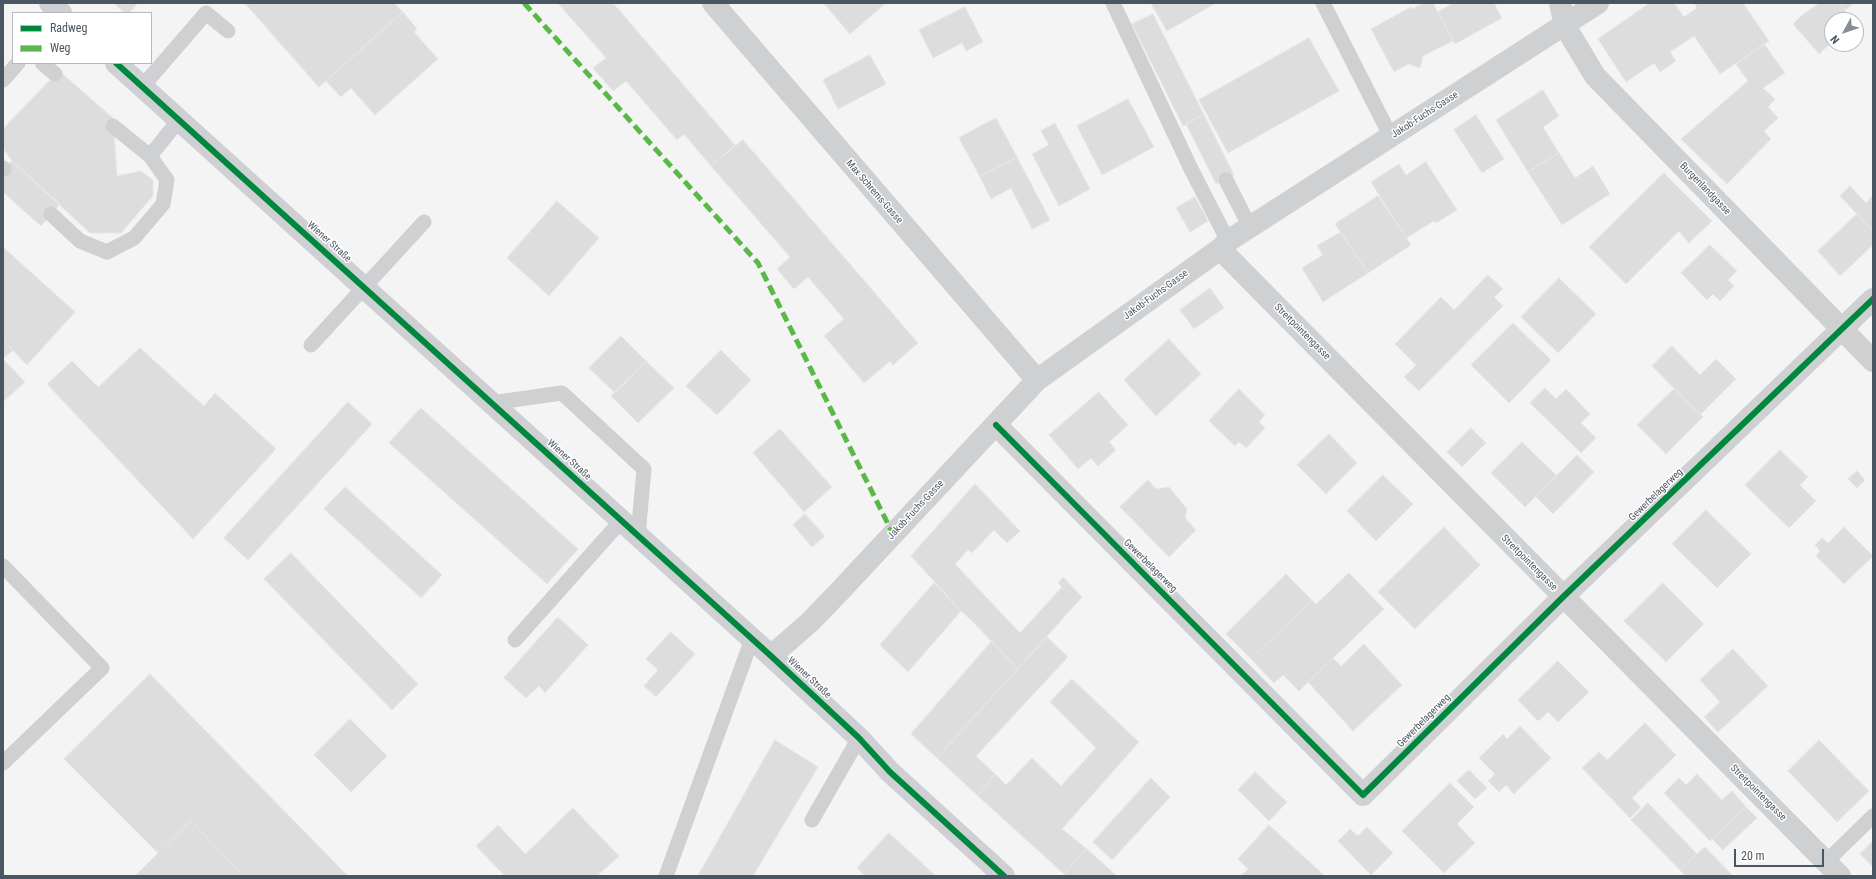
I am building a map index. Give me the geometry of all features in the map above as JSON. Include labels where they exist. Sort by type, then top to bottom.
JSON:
[{"type":"main road","points":[[50,3],[60,12]]},
{"type":"main road","name":"Wiener Straße","points":[[117,64],[771,656],[859,738],[890,772],[1004,876]]},
{"type":"street","name":"Max Schrems-Gasse","points":[[713,3],[1037,380]]},
{"type":"street","name":"Burgenlandgasse","points":[[1560,3],[1565,26],[1595,76],[1873,361]]},
{"type":"street","name":"Jakob-Fuchs-Gasse","points":[[771,656],[810,622],[838,593],[1037,380],[1250,227],[1565,26],[1598,3]]},
{"type":"street","name":"Streitpointengasse","points":[[1224,245],[1563,597],[1833,869]]},
{"type":"street","name":"Gewerbelagerweg","points":[[996,425],[1363,795],[1563,597],[1873,299]]},
{"type":"lane","points":[[1113,3],[1190,167],[1224,245]]},
{"type":"lane","points":[[1323,3],[1391,137]]},
{"type":"lane","points":[[142,86],[206,13],[228,31]]},
{"type":"lane","points":[[3,80],[17,64]]},
{"type":"lane","points":[[43,64],[56,74]]},
{"type":"lane","points":[[150,156],[179,120]]},
{"type":"lane","points":[[52,214],[80,241],[107,252],[134,238],[163,204],[167,180],[150,156],[113,126]]},
{"type":"lane","points":[[1226,180],[1250,227]]},
{"type":"lane","points":[[311,346],[424,222]]},
{"type":"lane","points":[[491,403],[562,393],[644,469],[638,536]]},
{"type":"lane","points":[[515,640],[621,521]]},
{"type":"lane","points":[[3,566],[102,668],[3,763]]},
{"type":"lane","points":[[666,876],[752,639]]},
{"type":"lane","points":[[812,820],[859,738]]},
{"type":"lane","points":[[1833,869],[1873,816]]},
{"type":"building","points":[[114,3],[138,3],[130,12],[124,12]]},
{"type":"building","points":[[245,3],[394,3],[403,12],[319,87]]},
{"type":"building","points":[[558,3],[613,3],[735,145],[711,166],[684,134],[677,140],[626,81],[613,91],[593,68],[606,58]]},
{"type":"building","points":[[824,3],[886,3],[850,34]]},
{"type":"building","points":[[1151,3],[1216,3],[1167,31]]},
{"type":"building","points":[[1424,3],[1433,3],[1453,41],[1423,56],[1420,68],[1408,64],[1394,72],[1371,29],[1411,7],[1412,9]]},
{"type":"building","points":[[1454,3],[1494,3],[1502,18],[1455,44],[1438,12]]},
{"type":"building","points":[[1650,3],[1674,3],[1684,17],[1697,8],[1694,3],[1743,3],[1769,41],[1720,74],[1694,36],[1670,52],[1676,61],[1660,72],[1654,63],[1626,82],[1598,39]]},
{"type":"building","points":[[1820,3],[1840,3],[1846,12],[1824,12],[1824,49],[1819,54],[1793,24],[1801,16]]},
{"type":"building","points":[[1840,3],[1852,3],[1853,4],[1845,10]]},
{"type":"building","points":[[965,7],[983,42],[966,51],[962,43],[933,58],[919,30]]},
{"type":"building","points":[[403,12],[417,29],[414,32],[438,59],[375,115],[351,88],[341,97],[326,81]]},
{"type":"building","points":[[1153,14],[1204,115],[1183,126],[1132,24]]},
{"type":"building","points":[[1309,38],[1339,91],[1228,153],[1199,100]]},
{"type":"building","points":[[1764,44],[1785,73],[1763,88],[1775,99],[1768,107],[1778,118],[1764,131],[1771,139],[1727,184],[1681,139],[1748,81],[1736,64]]},
{"type":"building","points":[[870,55],[886,84],[838,109],[823,80]]},
{"type":"building","points":[[59,71],[113,118],[117,176],[141,171],[153,180],[153,196],[121,233],[90,233],[12,161],[3,148],[3,129]]},
{"type":"building","points":[[1543,90],[1559,116],[1543,127],[1559,153],[1528,172],[1496,120]]},
{"type":"building","points":[[1128,99],[1154,147],[1102,175],[1077,126]]},
{"type":"building","points":[[1204,115],[1234,175],[1216,184],[1186,124]]},
{"type":"building","points":[[1476,115],[1504,159],[1482,173],[1454,130]]},
{"type":"building","points":[[996,118],[1017,157],[980,177],[959,138]]},
{"type":"building","points":[[1055,123],[1090,189],[1059,206],[1032,154],[1049,145],[1041,131]]},
{"type":"building","points":[[743,140],[918,343],[893,365],[890,361],[864,383],[824,336],[844,319],[808,277],[794,289],[777,269],[790,257],[711,166]]},
{"type":"building","points":[[1559,153],[1575,178],[1593,166],[1610,194],[1562,225],[1528,172]]},
{"type":"building","points":[[1017,157],[1050,220],[1032,229],[1011,188],[991,199],[980,177]]},
{"type":"building","points":[[12,161],[60,204],[41,226],[3,192],[3,171]]},
{"type":"building","points":[[1426,162],[1457,210],[1436,223],[1434,221],[1406,238],[1371,182],[1399,164],[1406,175]]},
{"type":"building","points":[[1664,173],[1712,221],[1689,243],[1679,231],[1626,284],[1589,247]]},
{"type":"building","points":[[1850,186],[1866,203],[1873,195],[1873,231],[1840,196]]},
{"type":"building","points":[[1378,196],[1411,245],[1368,273],[1335,224]]},
{"type":"building","points":[[1195,197],[1208,221],[1190,232],[1176,208]]},
{"type":"building","points":[[557,201],[599,238],[549,296],[507,258]]},
{"type":"building","points":[[1857,214],[1873,231],[1873,245],[1840,276],[1818,251]]},
{"type":"building","points":[[1341,232],[1368,273],[1323,302],[1302,268],[1323,255],[1317,246]]},
{"type":"building","points":[[1710,245],[1737,271],[1728,280],[1734,286],[1720,301],[1713,294],[1707,300],[1681,273]]},
{"type":"building","points":[[3,247],[75,312],[27,365],[3,340]]},
{"type":"building","points":[[1488,275],[1503,289],[1494,297],[1503,306],[1419,391],[1404,377],[1416,365],[1395,344],[1441,297],[1454,310]]},
{"type":"building","points":[[1559,278],[1596,314],[1558,353],[1521,317]]},
{"type":"building","points":[[1210,288],[1224,308],[1194,329],[1180,310]]},
{"type":"building","points":[[1513,323],[1551,360],[1509,403],[1471,365]]},
{"type":"building","points":[[621,336],[646,361],[615,393],[589,368]]},
{"type":"building","points":[[1169,339],[1201,374],[1156,416],[1124,380]]},
{"type":"building","points":[[3,340],[13,350],[3,359]]},
{"type":"building","points":[[1672,346],[1700,375],[1716,359],[1736,379],[1700,415],[1652,366]]},
{"type":"building","points":[[140,348],[204,406],[215,393],[276,449],[193,539],[47,384],[72,361],[98,387]]},
{"type":"building","points":[[721,350],[751,380],[717,415],[686,386]]},
{"type":"building","points":[[3,359],[25,382],[3,402]]},
{"type":"building","points":[[646,361],[674,388],[638,423],[611,396]]},
{"type":"building","points":[[1545,388],[1556,399],[1566,389],[1590,414],[1581,423],[1596,438],[1581,453],[1530,403]]},
{"type":"building","points":[[1239,389],[1265,415],[1259,422],[1265,428],[1246,448],[1239,442],[1235,446],[1209,421]]},
{"type":"building","points":[[1674,389],[1703,417],[1666,454],[1637,425]]},
{"type":"building","points":[[1099,392],[1128,425],[1109,442],[1116,450],[1098,466],[1091,458],[1078,469],[1049,435]]},
{"type":"building","points":[[348,402],[372,424],[248,560],[224,538]]},
{"type":"building","points":[[421,408],[578,549],[547,584],[389,443]]},
{"type":"building","points":[[1471,428],[1486,443],[1462,467],[1447,452]]},
{"type":"building","points":[[780,429],[832,487],[804,512],[753,453]]},
{"type":"building","points":[[1329,434],[1357,463],[1326,494],[1297,465]]},
{"type":"building","points":[[1522,442],[1557,476],[1525,507],[1491,473]]},
{"type":"building","points":[[1780,450],[1808,477],[1800,485],[1816,501],[1789,528],[1745,485]]},
{"type":"building","points":[[1577,455],[1594,472],[1553,514],[1536,497]]},
{"type":"building","points":[[1857,471],[1865,480],[1857,488],[1848,479]]},
{"type":"building","points":[[1383,475],[1413,504],[1376,541],[1347,511]]},
{"type":"building","points":[[1148,480],[1156,489],[1169,487],[1187,509],[1185,518],[1196,530],[1169,557],[1120,507]]},
{"type":"building","points":[[975,484],[1020,531],[1007,543],[994,530],[972,553],[968,550],[955,564],[1020,633],[1062,587],[1058,583],[1063,577],[1082,597],[1018,669],[961,611],[911,556]]},
{"type":"building","points":[[345,487],[442,575],[421,598],[324,509]]},
{"type":"building","points":[[1706,510],[1751,554],[1717,588],[1672,544]]},
{"type":"building","points":[[805,514],[825,536],[812,547],[793,525]]},
{"type":"building","points":[[1444,527],[1480,565],[1415,629],[1378,592]]},
{"type":"building","points":[[1844,527],[1873,556],[1844,584],[1816,556],[1820,551],[1815,545],[1822,538],[1828,543]]},
{"type":"building","points":[[291,553],[418,684],[392,710],[264,579]]},
{"type":"building","points":[[1349,573],[1384,609],[1299,691],[1283,675],[1274,683],[1251,659],[1312,600],[1316,604]]},
{"type":"building","points":[[1286,574],[1312,600],[1251,659],[1226,634]]},
{"type":"building","points":[[934,583],[961,611],[908,672],[880,645]]},
{"type":"building","points":[[1663,583],[1704,624],[1666,662],[1624,621]]},
{"type":"building","points":[[558,617],[588,645],[545,693],[539,686],[526,698],[504,678]]},
{"type":"building","points":[[671,632],[695,654],[656,697],[644,686],[658,670],[646,659]]},
{"type":"building","points":[[1047,637],[1068,657],[976,756],[995,774],[978,796],[937,758]]},
{"type":"building","points":[[992,641],[1018,669],[937,758],[911,734]]},
{"type":"building","points":[[1364,644],[1402,685],[1353,731],[1308,682],[1333,658],[1341,666]]},
{"type":"building","points":[[1733,649],[1768,686],[1718,732],[1704,717],[1720,702],[1700,680]]},
{"type":"building","points":[[1558,661],[1589,692],[1558,722],[1548,712],[1538,721],[1518,700]]},
{"type":"building","points":[[150,674],[348,876],[244,876],[191,821],[158,853],[64,759]]},
{"type":"building","points":[[1072,679],[1139,742],[1062,829],[1087,849],[1064,874],[978,796],[995,774],[1006,785],[1032,758],[1061,786],[1096,748],[1050,702]]},
{"type":"building","points":[[350,719],[387,756],[351,792],[314,755]]},
{"type":"building","points":[[1645,723],[1676,755],[1632,798],[1641,807],[1630,818],[1582,768],[1599,752],[1607,760]]},
{"type":"building","points":[[1520,726],[1551,758],[1514,794],[1506,785],[1499,792],[1488,781],[1495,774],[1479,758],[1503,734],[1507,739]]},
{"type":"building","points":[[775,740],[818,767],[753,876],[698,876]]},
{"type":"building","points":[[1819,740],[1869,791],[1837,822],[1788,771]]},
{"type":"building","points":[[1469,770],[1487,788],[1475,799],[1457,781]]},
{"type":"building","points":[[1255,772],[1287,802],[1269,821],[1238,790]]},
{"type":"building","points":[[1697,774],[1722,800],[1732,791],[1746,807],[1710,841],[1664,793],[1679,778],[1686,785]]},
{"type":"building","points":[[1151,778],[1170,797],[1112,860],[1093,842]]},
{"type":"building","points":[[1450,783],[1474,807],[1457,824],[1475,843],[1444,873],[1402,831]]},
{"type":"building","points":[[1648,803],[1697,854],[1680,870],[1631,820]]},
{"type":"building","points":[[1746,807],[1757,818],[1723,850],[1712,839]]},
{"type":"building","points":[[573,808],[619,856],[597,876],[501,876],[503,874],[476,846],[498,825],[525,854]]},
{"type":"building","points":[[191,821],[244,876],[135,876],[158,853]]},
{"type":"building","points":[[1269,825],[1325,876],[1241,876],[1248,869],[1238,859]]},
{"type":"building","points":[[1367,827],[1393,853],[1371,875],[1338,841],[1350,829],[1358,836]]},
{"type":"building","points":[[889,833],[936,876],[865,876],[857,868]]},
{"type":"building","points":[[1873,841],[1873,867],[1860,854]]},
{"type":"building","points":[[1705,847],[1733,876],[1686,876],[1680,870]]},
{"type":"building","points":[[1087,849],[1117,876],[1066,876],[1064,874]]},
{"type":"marked path","points":[[524,3],[758,263],[893,534]]},
{"type":"cycle path","points":[[117,64],[771,656],[859,738],[890,772],[1004,876]]},
{"type":"cycle path","points":[[996,425],[1363,795],[1563,597],[1873,299]]}]
